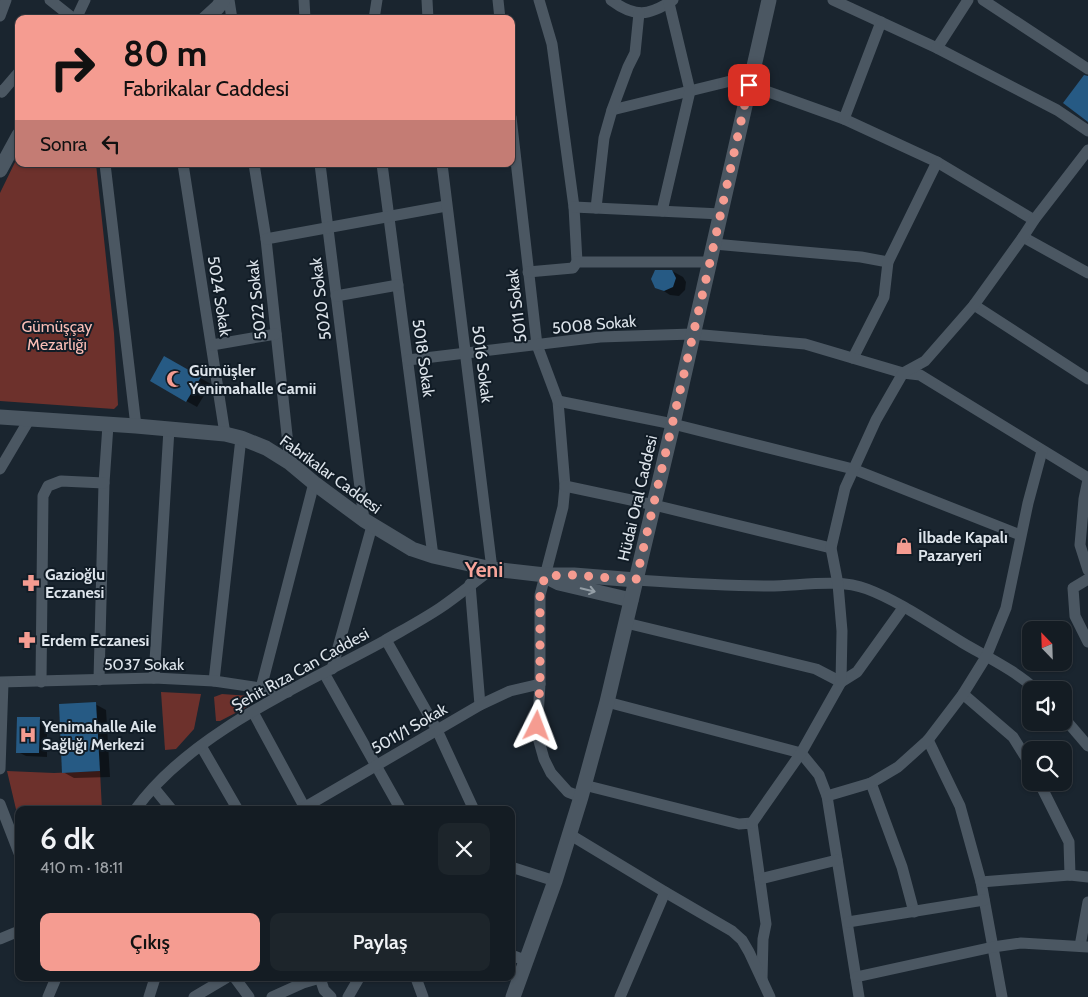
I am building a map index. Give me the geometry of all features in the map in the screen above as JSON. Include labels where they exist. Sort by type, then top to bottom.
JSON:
[{"type":"street","points":[[0,16],[6,0]]},
{"type":"street","points":[[50,0],[68,15]]},
{"type":"street","points":[[73,15],[85,0]]},
{"type":"street","points":[[209,15],[223,0]]},
{"type":"street","points":[[229,0],[231,15]]},
{"type":"street","points":[[304,0],[305,15]]},
{"type":"street","points":[[375,15],[377,0]]},
{"type":"street","points":[[426,0],[428,15]]},
{"type":"street","points":[[498,0],[500,15]]},
{"type":"street","points":[[528,272],[573,268],[577,262],[574,207],[552,44],[539,0]]},
{"type":"street","points":[[611,0],[620,7],[639,13],[653,11],[671,1],[690,91],[662,211]]},
{"type":"street","name":"Hüdai Oral Caddesi","points":[[513,997],[555,881],[607,702],[673,424],[769,0]]},
{"type":"street","points":[[833,0],[937,48],[1057,110],[1088,131]]},
{"type":"street","points":[[937,48],[968,0]]},
{"type":"street","points":[[983,0],[1088,69]]},
{"type":"street","points":[[596,208],[604,138],[612,110],[635,53],[639,13]]},
{"type":"street","points":[[844,119],[881,22]]},
{"type":"street","points":[[1,91],[15,76]]},
{"type":"street","points":[[612,110],[690,91],[750,80],[844,119],[937,162],[1034,220]]},
{"type":"street","points":[[0,170],[15,142]]},
{"type":"street","points":[[762,979],[763,939],[766,924],[752,823],[801,754],[841,682],[842,631],[838,584],[831,548],[845,488],[876,420],[903,373],[925,362],[974,305],[1034,220],[1088,150]]},
{"type":"street","name":"5011 Sokak","points":[[515,153],[536,345],[558,401],[565,486],[563,507],[540,595],[540,684],[537,734],[544,759],[558,783],[568,792],[582,791],[739,824],[752,823]]},
{"type":"street","points":[[853,358],[884,297],[888,262],[937,162]]},
{"type":"street","points":[[105,167],[136,426]]},
{"type":"street","name":"5024 Sokak","points":[[183,167],[226,434]]},
{"type":"street","name":"5022 Sokak","points":[[254,167],[266,239],[290,463]]},
{"type":"street","name":"5020 Sokak","points":[[320,167],[336,296],[368,523]]},
{"type":"street","name":"5018 Sokak","points":[[382,167],[433,556]]},
{"type":"street","name":"5016 Sokak","points":[[442,167],[492,569]]},
{"type":"street","points":[[266,239],[388,215],[446,206]]},
{"type":"street","points":[[574,207],[721,214]]},
{"type":"street","points":[[1023,237],[1088,273]]},
{"type":"street","points":[[714,244],[861,257],[888,262]]},
{"type":"street","points":[[577,262],[710,262]]},
{"type":"street","points":[[336,296],[398,285]]},
{"type":"street","points":[[974,305],[1088,379]]},
{"type":"street","points":[[212,345],[276,334]]},
{"type":"street","name":"5008 Sokak","points":[[408,360],[600,337],[692,334],[805,344],[903,373],[920,375],[1088,479]]},
{"type":"street","points":[[558,401],[673,424],[853,470],[1020,535]]},
{"type":"street","name":"Fabrikalar Caddesi","points":[[0,417],[136,426],[226,434],[242,438],[266,448],[290,463],[314,484],[368,523],[412,549],[433,556],[492,569],[545,576],[574,575],[636,580]]},
{"type":"street","points":[[0,469],[29,420]]},
{"type":"street","points":[[99,680],[104,483],[108,424]]},
{"type":"street","points":[[154,678],[169,429]]},
{"type":"street","points":[[214,681],[242,438]]},
{"type":"street","points":[[827,796],[871,783],[898,767],[928,740],[963,694],[986,656],[1006,608],[1020,535],[1042,451]]},
{"type":"street","points":[[1088,479],[1084,499],[1080,545],[1088,570]]},
{"type":"street","points":[[41,682],[43,496],[48,486],[61,481],[104,483]]},
{"type":"street","points":[[261,688],[314,484]]},
{"type":"street","points":[[565,486],[654,505],[831,548]]},
{"type":"street","points":[[368,523],[328,671],[398,806]]},
{"type":"street","name":"Şehit Rıza Can Caddesi","points":[[138,806],[174,768],[201,746],[253,712],[386,640],[440,608],[492,569]]},
{"type":"street","name":"Fabrikalar Caddesi","points":[[545,576],[559,583],[631,600]]},
{"type":"street","points":[[1088,579],[1073,588],[1075,616],[1088,642]]},
{"type":"street","points":[[636,580],[726,586],[838,584],[865,588],[891,600],[1027,681]]},
{"type":"street","points":[[470,584],[480,705]]},
{"type":"street","points":[[841,682],[857,672],[904,608]]},
{"type":"street","points":[[626,623],[816,669],[841,682]]},
{"type":"street","points":[[386,640],[437,730],[472,806]]},
{"type":"street","name":"5037 Sokak","points":[[1,683],[154,678],[214,681],[288,692]]},
{"type":"street","points":[[0,769],[1,683]]},
{"type":"street","name":"5011/1 Sokak","points":[[308,806],[480,705],[510,691],[540,684]]},
{"type":"street","points":[[963,694],[1013,737],[1022,752]]},
{"type":"street","points":[[607,702],[801,754],[819,775],[827,796],[859,997]]},
{"type":"street","points":[[253,712],[301,806]]},
{"type":"street","points":[[1072,727],[1088,746]]},
{"type":"street","points":[[928,740],[960,806],[981,882],[1002,997]]},
{"type":"street","points":[[201,746],[236,806]]},
{"type":"street","points":[[871,783],[902,867],[914,912]]},
{"type":"street","points":[[154,788],[169,806]]},
{"type":"street","points":[[1044,791],[1069,842],[1070,876]]},
{"type":"street","points":[[0,804],[15,843]]},
{"type":"street","points":[[569,834],[732,931],[742,940],[770,997]]},
{"type":"street","points":[[760,879],[837,860]]},
{"type":"street","points":[[515,868],[555,881]]},
{"type":"street","points":[[981,882],[1070,876],[1088,877]]},
{"type":"street","points":[[620,997],[665,892]]},
{"type":"street","points":[[848,922],[984,900]]},
{"type":"street","points":[[856,977],[1021,942],[1084,947],[1088,902]]},
{"type":"street","points":[[0,938],[15,933]]},
{"type":"street","points":[[515,956],[527,961]]},
{"type":"street","points":[[48,997],[55,981]]},
{"type":"street","points":[[149,997],[154,981]]},
{"type":"street","points":[[194,997],[221,981]]},
{"type":"street","points":[[237,981],[249,997]]},
{"type":"street","points":[[272,997],[310,981]]},
{"type":"street","points":[[321,981],[324,990],[331,997]]},
{"type":"street","points":[[348,997],[358,981]]},
{"type":"street","points":[[417,981],[423,997]]},
{"type":"green space","name":"Gümüşçay Mezarlığı","points":[[15,162],[15,167],[96,167],[114,333],[118,405],[114,409],[0,401],[0,193]]},
{"type":"green space","points":[[161,692],[201,694],[194,729],[176,749],[165,750]]},
{"type":"green space","points":[[222,694],[250,696],[254,699],[249,706],[220,721],[216,721],[214,697]]},
{"type":"green space","points":[[7,771],[54,773],[100,771],[102,806],[15,806]]},
{"type":"building","points":[[1084,75],[1088,76],[1088,122],[1063,103]]},
{"type":"building","points":[[655,270],[672,270],[676,278],[673,287],[664,291],[655,288],[651,279]]},
{"type":"building","name":"Gümüşler Yenimahalle Camii","points":[[164,356],[201,377],[186,402],[150,381]]},
{"type":"building","points":[[96,702],[100,771],[62,773],[59,704]]},
{"type":"building","name":"Yenimahalle Aile Sağlığı Merkezi","points":[[17,717],[40,717],[39,753],[16,753]]},
{"type":"place","name":"Gümüşler Yenimahalle Camii","points":[[175,379]]},
{"type":"place","name":"İlbade Kapalı Pazaryeri","points":[[904,546]]},
{"type":"place","name":"Gazioğlu Eczanesi","points":[[31,583]]},
{"type":"place","name":"Erdem Eczanesi","points":[[27,640]]},
{"type":"place","name":"Yenimahalle Aile Sağlığı Merkezi","points":[[28,735]]},
{"type":"district","name":"Yeni","points":[[484,570]]},
{"type":"route","points":[[537,726],[540,684],[540,595],[545,576],[574,575],[636,580],[749,85]]}]
